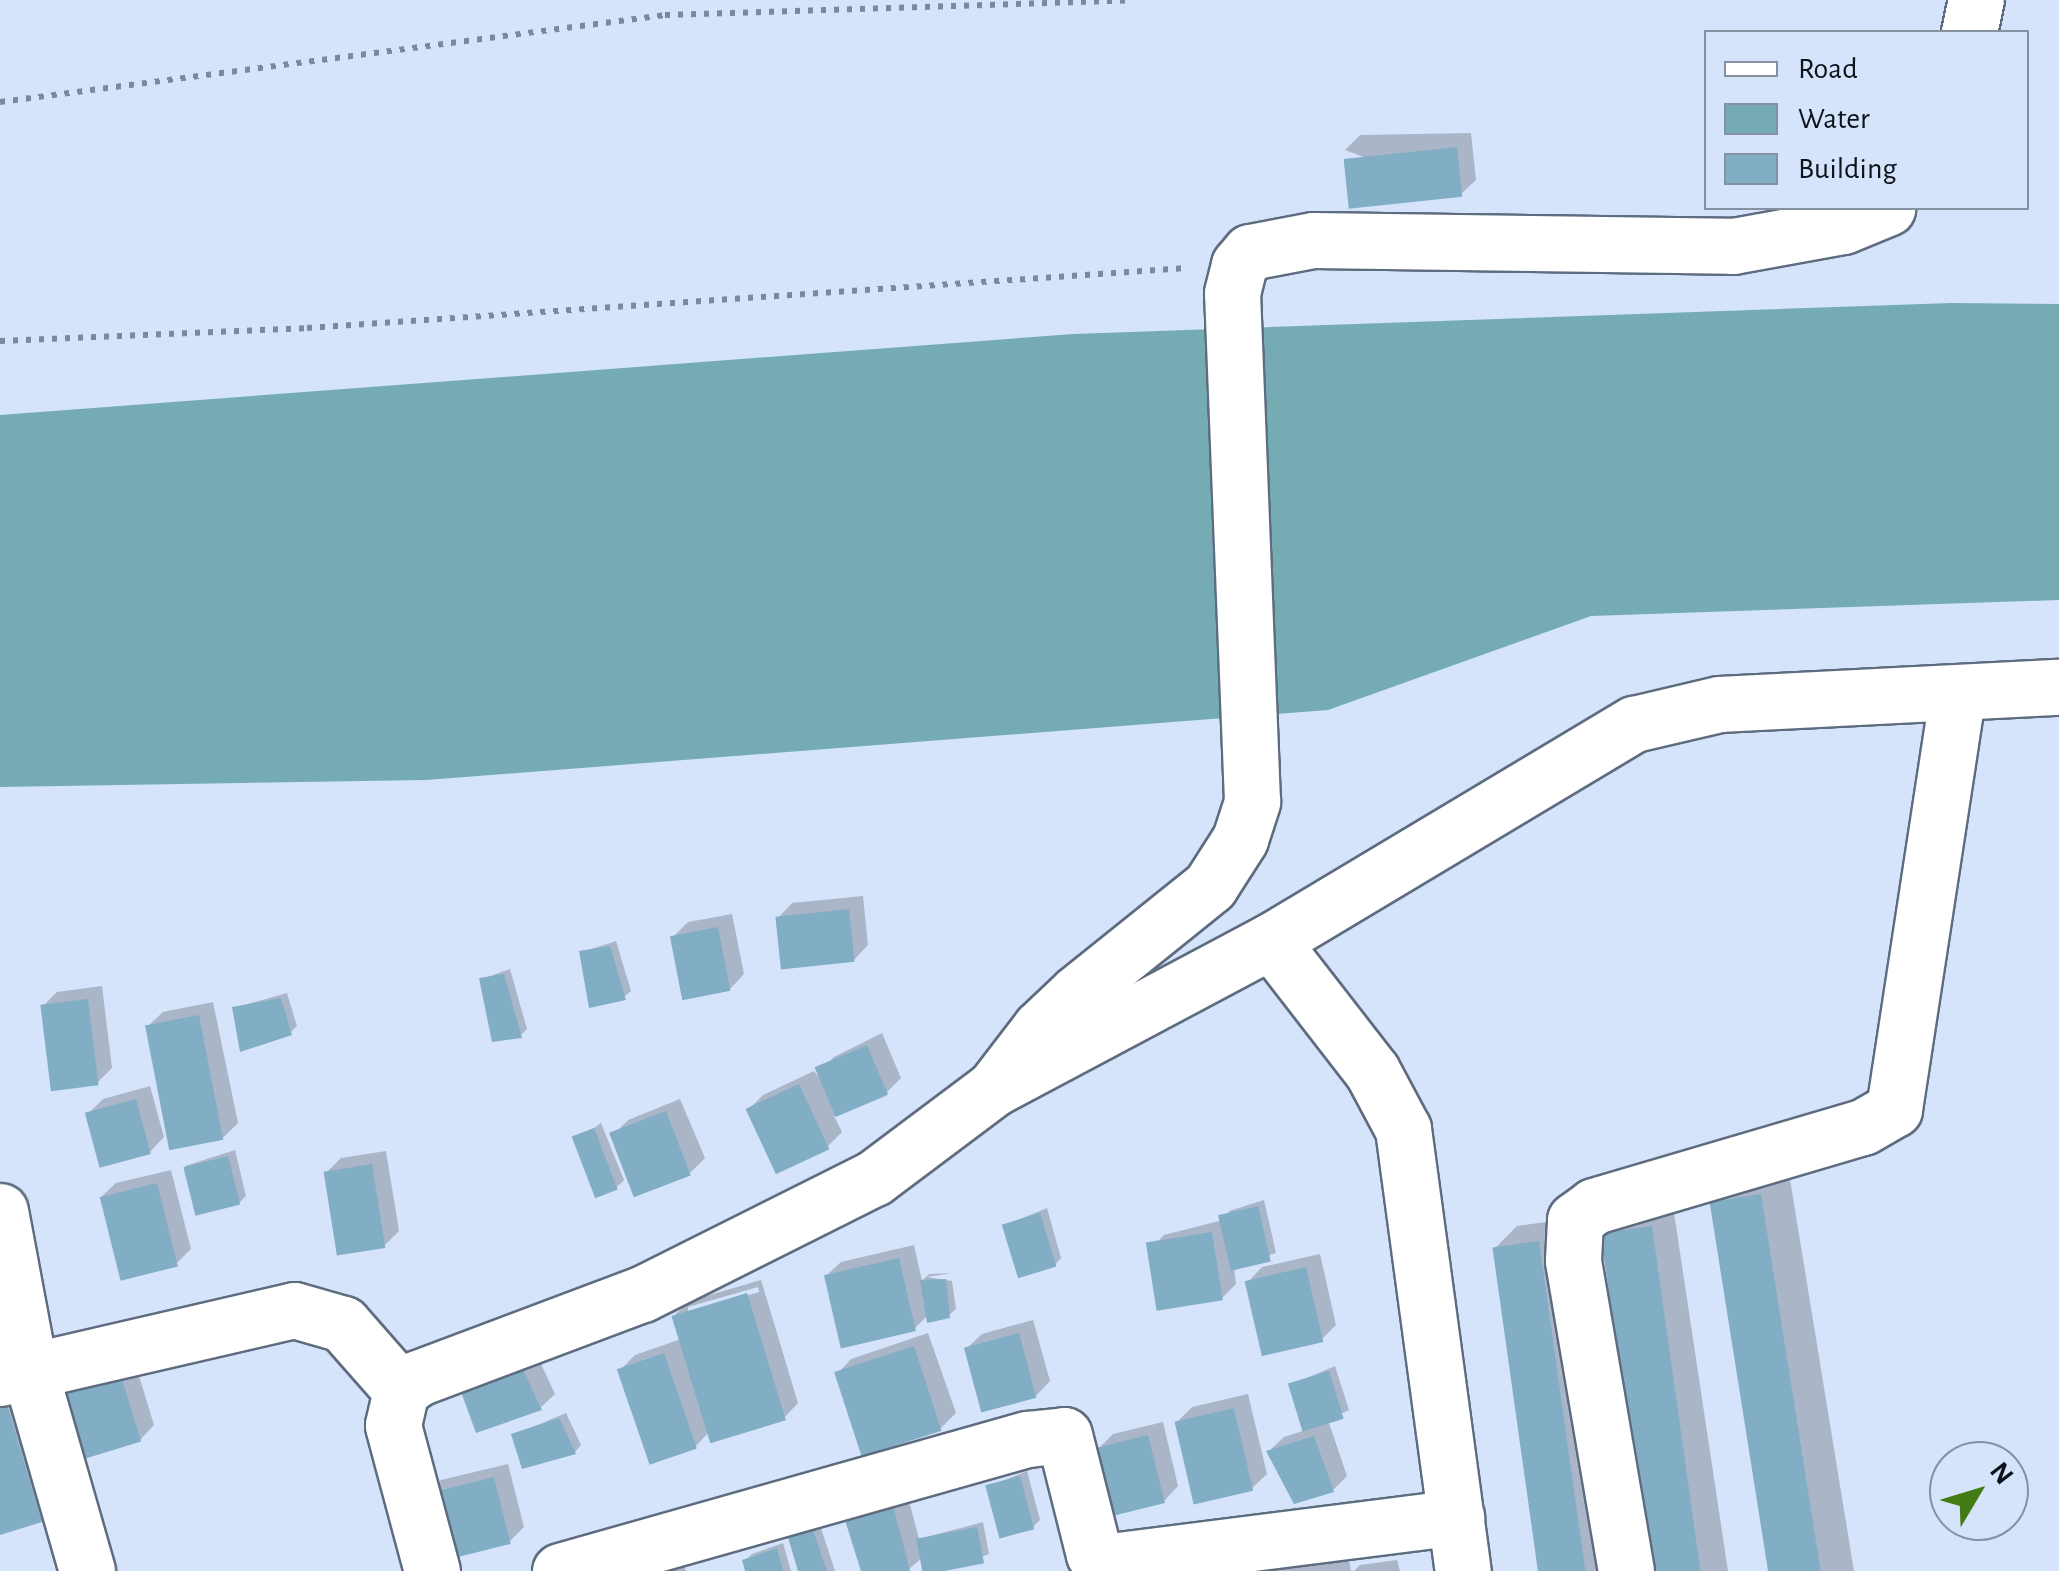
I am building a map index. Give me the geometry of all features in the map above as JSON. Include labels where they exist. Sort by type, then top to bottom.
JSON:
[{"type":"street","points":[[1969,30],[1976,0]]},
{"type":"street","points":[[994,1088],[1040,1028],[1077,993],[1210,886],[1240,839],[1254,766],[1235,279],[1268,245],[1313,240],[1733,246],[1842,226],[1882,210]]},
{"type":"street","points":[[401,1390],[642,1294],[874,1178],[994,1088],[1271,941],[1634,724],[1718,704],[2059,687]]},
{"type":"street","points":[[1626,1571],[1573,1260],[1575,1220],[1594,1206],[1863,1128],[1894,1108],[1956,694]]},
{"type":"street","points":[[1271,941],[1372,1071],[1403,1129],[1463,1571]]},
{"type":"street","points":[[0,1211],[15,1375],[87,1571]]},
{"type":"street","points":[[15,1375],[294,1310],[342,1324],[401,1390]]},
{"type":"street","points":[[401,1390],[393,1425],[432,1571]]},
{"type":"street","points":[[560,1571],[1028,1439],[1064,1435],[1094,1554],[1110,1561],[1456,1516]]},
{"type":"path","points":[[0,102],[665,14],[1132,0]]},
{"type":"path","points":[[0,342],[1235,279]]},
{"type":"water","points":[[1951,303],[2059,304],[2059,600],[1591,616],[1328,710],[426,780],[0,787],[0,415],[1073,334]]},
{"type":"building","points":[[1457,147],[1462,197],[1349,209],[1344,159]]},
{"type":"building","points":[[849,909],[855,962],[781,969],[775,917]]},
{"type":"building","points":[[718,927],[730,991],[682,1000],[670,936]]},
{"type":"building","points":[[610,946],[626,1000],[589,1008],[579,951]]},
{"type":"building","points":[[504,974],[522,1038],[492,1042],[479,978]]},
{"type":"building","points":[[281,998],[292,1035],[240,1052],[232,1007]]},
{"type":"building","points":[[88,999],[99,1085],[51,1091],[40,1005]]},
{"type":"building","points":[[199,1015],[223,1140],[169,1150],[145,1025]]},
{"type":"building","points":[[867,1045],[888,1095],[836,1117],[815,1067]]},
{"type":"building","points":[[799,1084],[829,1149],[776,1174],[746,1109]]},
{"type":"building","points":[[136,1099],[151,1154],[100,1168],[85,1113]]},
{"type":"building","points":[[666,1111],[691,1175],[634,1197],[609,1133]]},
{"type":"building","points":[[594,1128],[618,1190],[595,1198],[572,1137]]},
{"type":"building","points":[[228,1156],[240,1205],[195,1216],[183,1167]]},
{"type":"building","points":[[372,1164],[385,1248],[337,1256],[324,1172]]},
{"type":"building","points":[[157,1183],[178,1266],[121,1281],[100,1197]]},
{"type":"building","points":[[1761,1194],[1821,1571],[1768,1571],[1710,1202]]},
{"type":"building","points":[[1258,1206],[1271,1262],[1231,1271],[1218,1215]]},
{"type":"building","points":[[1040,1213],[1056,1267],[1018,1278],[1002,1225]]},
{"type":"building","points":[[1652,1226],[1700,1571],[1648,1571],[1601,1233]]},
{"type":"building","points":[[1212,1232],[1223,1300],[1157,1311],[1146,1242]]},
{"type":"building","points":[[1539,1241],[1585,1571],[1538,1571],[1492,1248]]},
{"type":"building","points":[[899,1258],[916,1331],[841,1348],[824,1275]]},
{"type":"building","points":[[1306,1267],[1323,1342],[1262,1356],[1245,1281]]},
{"type":"building","points":[[946,1279],[950,1318],[927,1323],[920,1280]]},
{"type":"building","points":[[747,1293],[786,1420],[710,1443],[671,1316]]},
{"type":"building","points":[[1019,1333],[1036,1398],[981,1412],[964,1348]]},
{"type":"building","points":[[914,1346],[942,1431],[862,1457],[834,1372]]},
{"type":"building","points":[[664,1353],[697,1448],[650,1465],[617,1369]]},
{"type":"building","points":[[520,1364],[542,1410],[476,1433],[460,1389]]},
{"type":"building","points":[[118,1366],[141,1442],[80,1460],[57,1385]]},
{"type":"building","points":[[1329,1371],[1344,1419],[1302,1431],[1288,1384]]},
{"type":"building","points":[[4,1395],[42,1522],[0,1535],[0,1396]]},
{"type":"building","points":[[1234,1408],[1253,1491],[1194,1505],[1175,1422]]},
{"type":"building","points":[[559,1418],[576,1454],[522,1469],[511,1434]]},
{"type":"building","points":[[1148,1435],[1165,1503],[1113,1516],[1096,1448]]},
{"type":"building","points":[[1314,1436],[1334,1492],[1294,1504],[1266,1451]]},
{"type":"building","points":[[1020,1476],[1034,1529],[999,1538],[985,1485]]},
{"type":"building","points":[[494,1477],[511,1544],[441,1561],[424,1494]]},
{"type":"building","points":[[892,1501],[910,1571],[861,1571],[844,1517]]},
{"type":"building","points":[[811,1524],[827,1571],[798,1571],[787,1534]]},
{"type":"building","points":[[977,1527],[984,1563],[922,1571],[916,1539]]},
{"type":"building","points":[[777,1548],[783,1571],[745,1571],[742,1560]]}]
